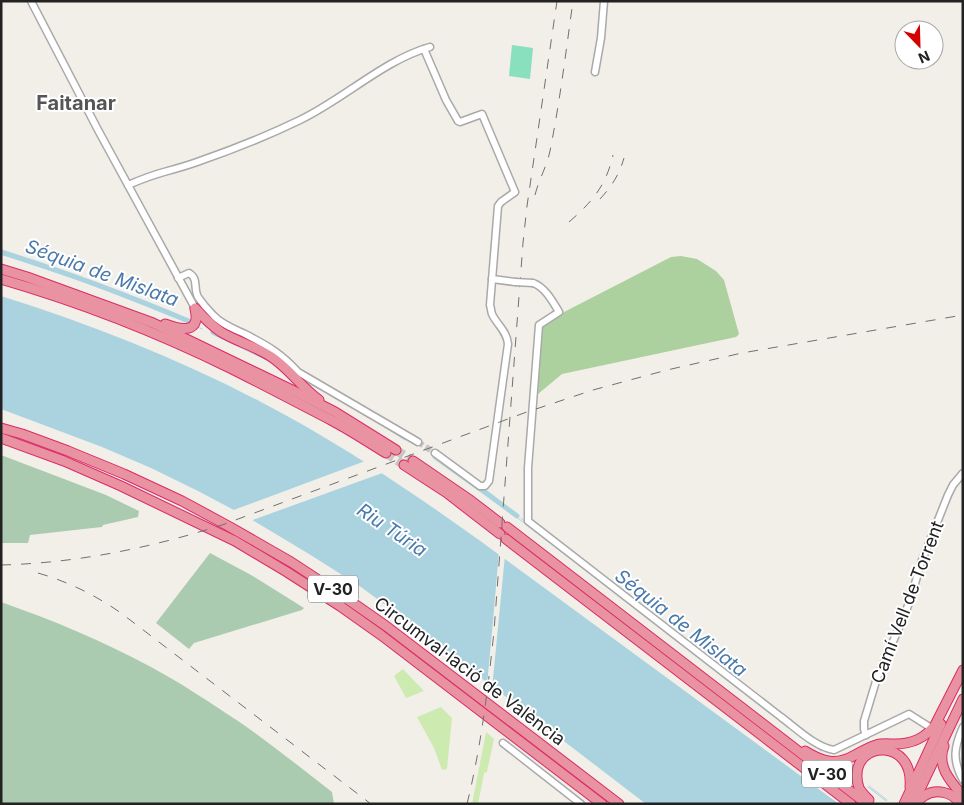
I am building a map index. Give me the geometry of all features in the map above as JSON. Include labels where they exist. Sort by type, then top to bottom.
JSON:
[{"type":"highway","points":[[1,269],[153,323],[230,359],[396,450]]},
{"type":"highway","points":[[1,279],[67,300],[160,336],[229,368],[320,415],[333,416]]},
{"type":"highway","points":[[153,323],[183,329],[187,328],[192,326],[196,320],[195,308]]},
{"type":"highway","points":[[195,308],[206,321],[219,331],[270,356],[278,362],[313,396],[326,405],[333,416],[386,453]]},
{"type":"highway","name":"Circumval·lació de València","points":[[1,428],[68,451],[124,474],[230,526],[291,562],[386,626],[619,804]]},
{"type":"highway","points":[[13,432],[99,469],[227,534],[235,541]]},
{"type":"highway","name":"Circumval·lació de València","points":[[1,438],[64,461],[121,486],[235,541],[287,572],[373,629],[602,804]]},
{"type":"highway","name":"V-30","points":[[413,461],[504,525],[867,804]]},
{"type":"highway","name":"V-30","points":[[404,465],[447,493],[851,804]]},
{"type":"highway","points":[[787,743],[798,746],[822,760],[831,762],[850,759],[876,745],[916,741],[935,725],[963,670]]},
{"type":"highway","points":[[904,804],[963,679]]},
{"type":"highway","points":[[914,804],[963,700]]},
{"type":"highway","points":[[963,707],[942,749],[942,761],[946,774],[963,796]]},
{"type":"highway","points":[[872,804],[859,788],[857,774],[861,761],[870,753],[876,751],[889,750],[905,761],[910,774],[909,792]]},
{"type":"highway","points":[[914,804],[925,795],[939,791],[952,795],[960,804]]},
{"type":"street","points":[[31,1],[195,308]]},
{"type":"street","points":[[595,72],[604,1]]},
{"type":"street","points":[[128,185],[197,162],[288,126],[332,102],[374,74],[427,48],[446,100],[458,122],[482,114],[515,192],[498,206],[490,305],[493,314],[508,338],[508,344],[489,481],[485,486],[480,486],[435,453]]},
{"type":"street","points":[[178,278],[189,273],[192,275],[196,282],[198,297],[212,314],[226,325],[272,349],[286,359],[298,372],[418,442]]},
{"type":"street","points":[[492,279],[534,283],[552,301],[559,312],[539,325],[528,468],[528,521],[814,742],[827,749],[834,750],[909,714],[928,726]]},
{"type":"street","name":"Camí Vell de Torrent","points":[[866,735],[864,721],[877,678],[905,614],[921,563],[948,495],[953,485],[963,473]]},
{"type":"street","points":[[963,727],[954,739],[957,768],[963,780]]},
{"type":"street","points":[[503,744],[581,804]]},
{"type":"green space","points":[[512,45],[533,48],[530,79],[509,76]]},
{"type":"green space","points":[[681,256],[697,259],[716,271],[724,280],[739,334],[736,337],[562,374],[538,394],[541,331],[544,325],[566,311],[671,257]]},
{"type":"green space","points":[[1,455],[106,495],[139,511],[138,517],[103,525],[102,527],[30,535],[28,543],[1,543]]},
{"type":"green space","points":[[210,553],[251,575],[304,608],[194,643],[189,649],[156,623]]},
{"type":"green space","points":[[1,602],[96,640],[133,657],[184,686],[250,729],[332,792],[334,804],[1,804]]},
{"type":"green space","points":[[403,669],[424,691],[406,698],[394,676]]},
{"type":"green space","points":[[441,707],[452,718],[447,769],[442,770],[434,748],[417,717]]},
{"type":"green space","points":[[486,732],[494,739],[487,772],[484,773],[478,804],[472,804]]},
{"type":"water","name":"Riu Túria","points":[[1,296],[68,318],[134,343],[230,386],[318,433],[400,485],[479,540],[839,804],[646,804],[403,618],[361,587],[309,554],[249,518],[151,468],[102,447],[1,409]]},
{"type":"pier","points":[[368,460],[385,472],[250,521],[231,511]]},
{"type":"pier","points":[[499,551],[505,555],[492,689],[487,685]]},
{"type":"waterway","name":"Séquia de Mislata","points":[[1,252],[97,285],[191,322]]},
{"type":"waterway","name":"Séquia de Mislata","points":[[1,254],[100,287],[189,323]]},
{"type":"waterway","name":"Séquia de Mislata","points":[[196,326],[202,329]]},
{"type":"waterway","name":"Séquia de Mislata","points":[[213,332],[222,336]]},
{"type":"waterway","name":"Séquia de Mislata","points":[[212,334],[271,362]]},
{"type":"waterway","name":"Séquia de Mislata","points":[[374,420],[405,440]]},
{"type":"waterway","name":"Séquia de Mislata","points":[[433,458],[516,517]]},
{"type":"waterway","name":"Séquia de Mislata","points":[[477,486],[517,516]]},
{"type":"waterway","name":"Séquia de Mislata","points":[[521,518],[525,522]]},
{"type":"waterway","name":"Séquia de Mislata","points":[[519,519],[685,647]]},
{"type":"waterway","name":"Séquia de Mislata","points":[[813,745],[821,751]]},
{"type":"waterway","name":"Séquia de Mislata","points":[[869,786],[887,800]]},
{"type":"waterway","name":"Séquia de Mislata","points":[[868,787],[886,801]]},
{"type":"tunnel","points":[[418,442],[435,453]]},
{"type":"tunnel","points":[[396,450],[413,461]]},
{"type":"tunnel","points":[[386,453],[404,465]]},
{"type":"railway","points":[[467,804],[480,740],[492,653],[523,243],[557,1]]},
{"type":"railway","points":[[535,195],[550,151],[573,1]]},
{"type":"railway","points":[[569,222],[597,193],[606,176],[613,155]]},
{"type":"railway","points":[[600,199],[615,180],[624,158]]},
{"type":"railway","points":[[1,565],[85,558],[168,541],[222,525],[524,413],[593,390],[667,370],[742,353],[963,315]]},
{"type":"railway","points":[[38,573],[81,590],[121,613],[371,804]]},
{"type":"district","name":"Faitanar","points":[[76,103]]}]
